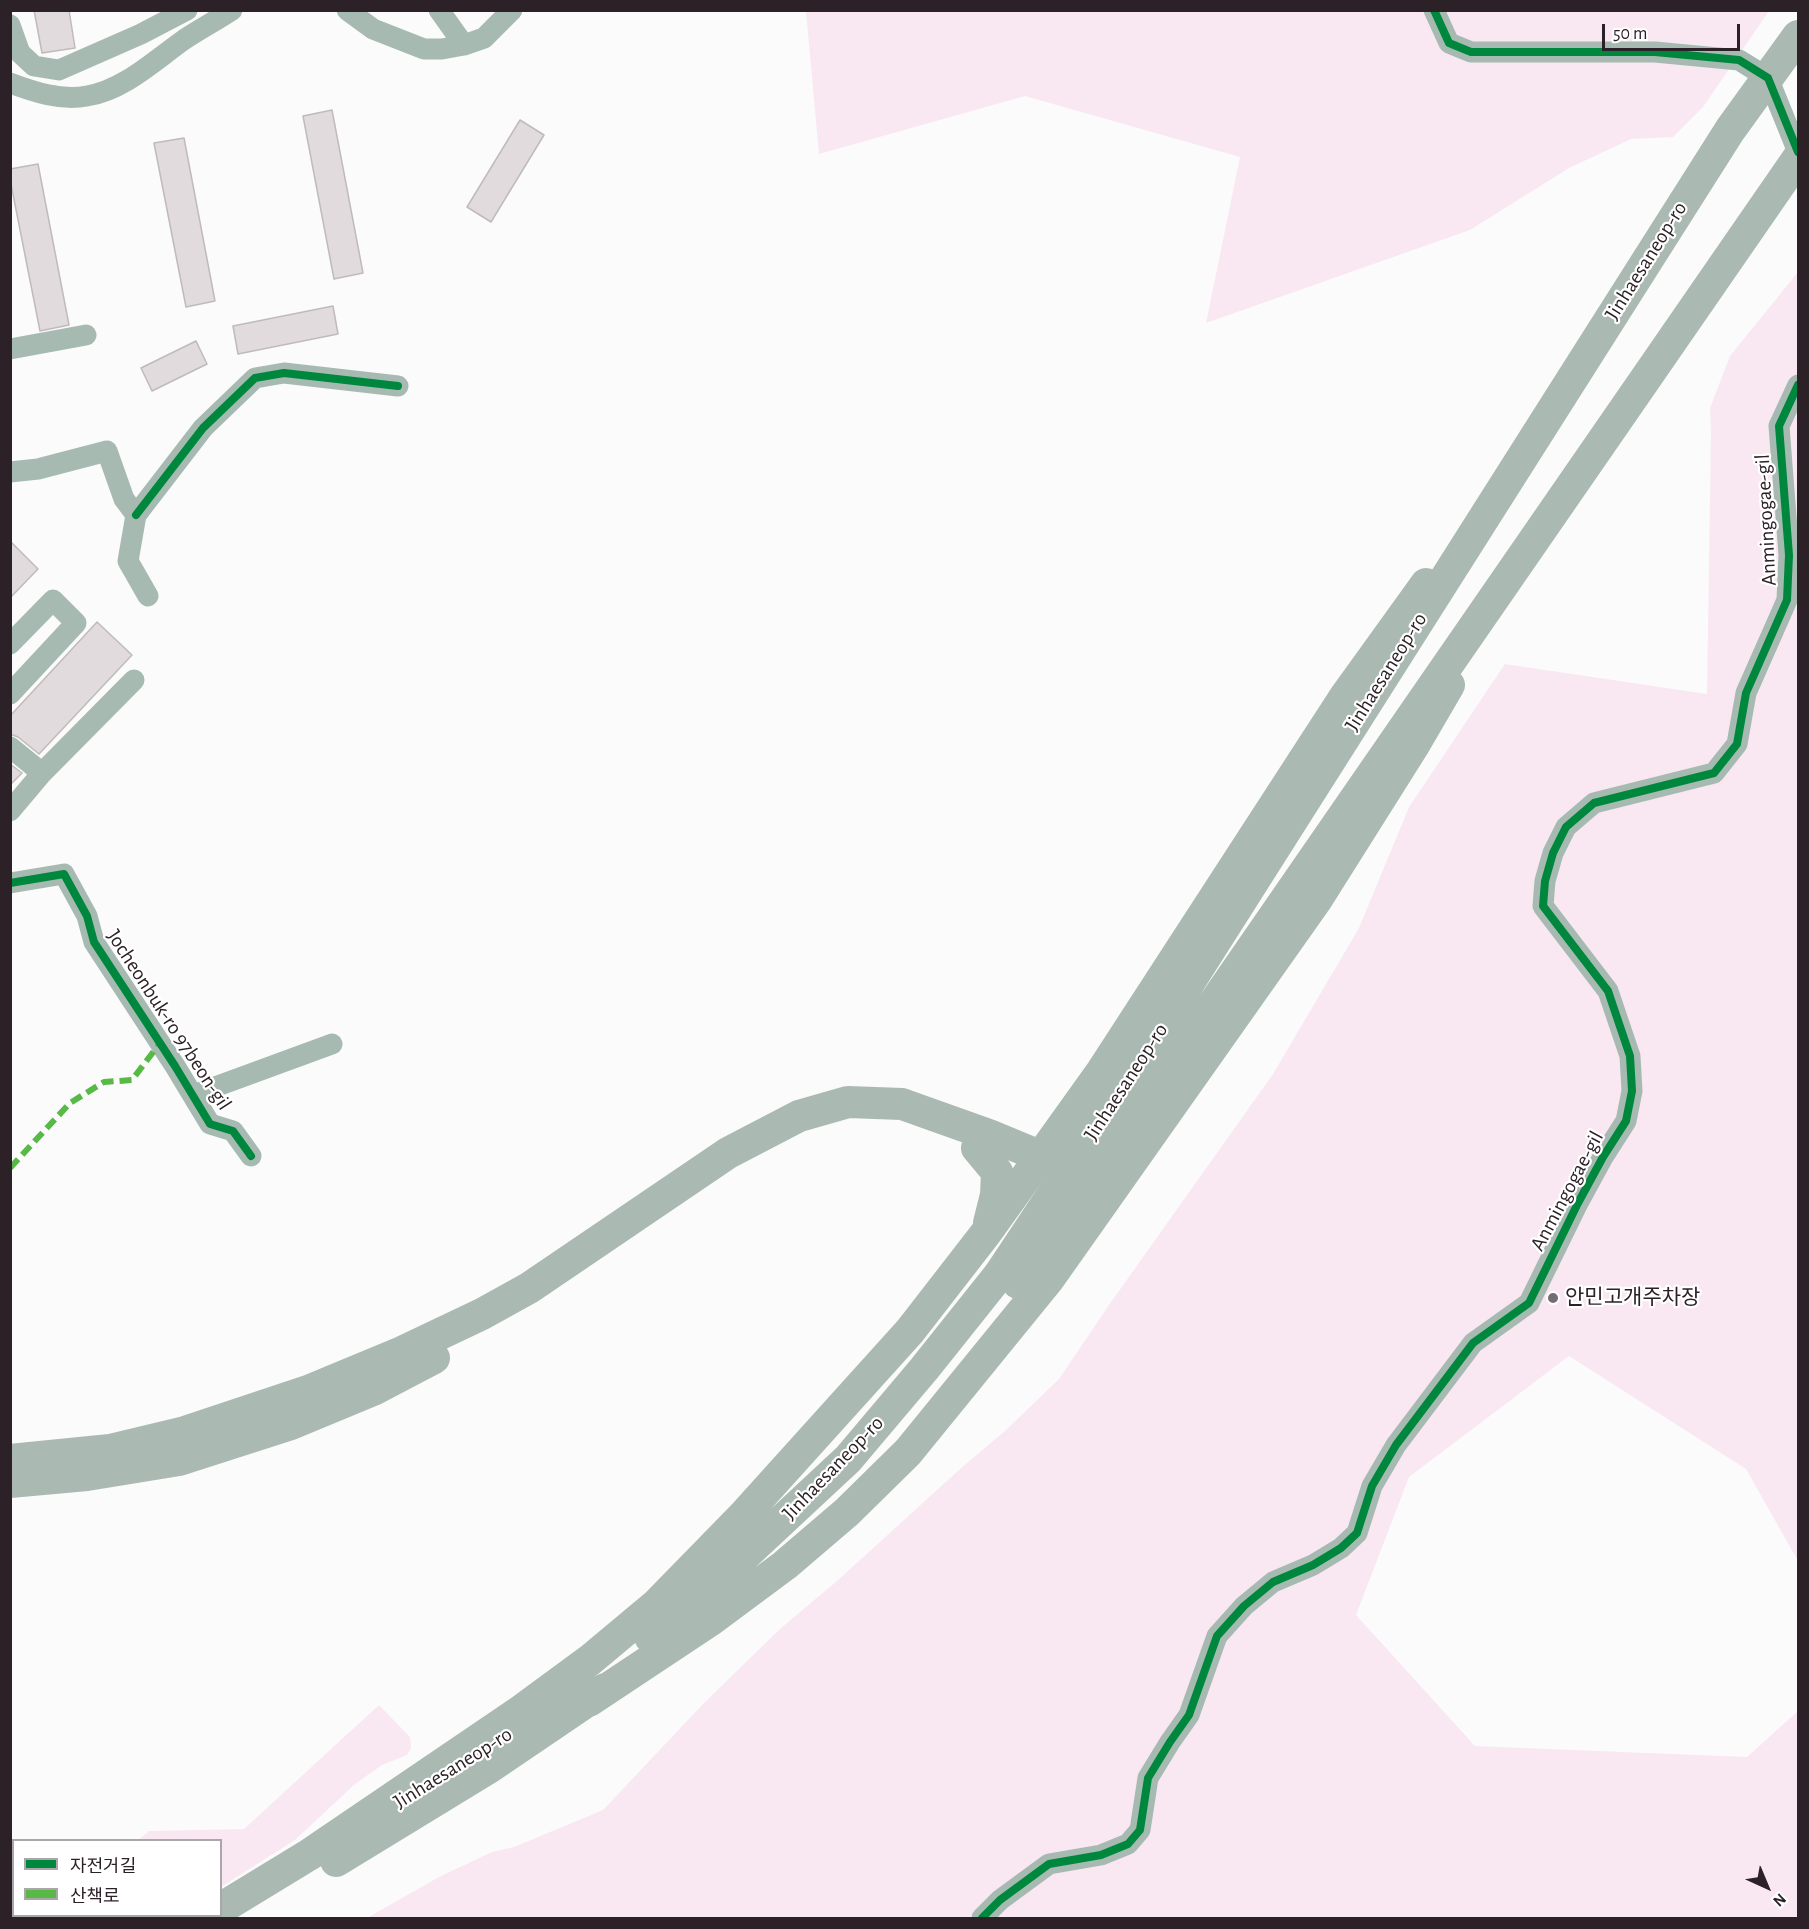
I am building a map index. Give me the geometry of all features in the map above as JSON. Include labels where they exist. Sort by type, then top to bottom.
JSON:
[{"type":"highway","name":"Jinhaesaneop-ro","points":[[240,1918],[490,1767],[589,1701],[700,1621],[834,1498],[937,1388],[1005,1283],[1108,1110],[1730,130],[1798,36]]},
{"type":"highway","name":"Jinhaesaneop-ro","points":[[1005,1283],[1071,1210],[1798,158]]},
{"type":"highway","points":[[307,1856],[522,1710],[590,1660],[657,1604],[757,1500],[910,1330],[986,1233],[1073,1112],[1112,1056],[1346,695],[1552,410]]},
{"type":"highway","points":[[834,1498],[908,1452],[1048,1280],[1317,899],[1414,745],[1513,572]]},
{"type":"highway","points":[[10,1460],[110,1450],[185,1432],[308,1391],[402,1352],[482,1314],[529,1288],[728,1153],[799,1116],[848,1102],[902,1104],[1035,1166],[1070,1194],[1092,1198],[1108,1195]]},
{"type":"highway","points":[[10,1482],[87,1475],[179,1460],[291,1424],[373,1390],[496,1326],[562,1286],[720,1179],[791,1141],[859,1119],[914,1127],[983,1142],[1020,1139],[1042,1133],[1073,1112]]},
{"type":"highway","points":[[983,1142],[997,1172],[996,1195],[986,1233]]},
{"type":"highway","name":"Jinhaesaneop-ro","points":[[222,1907],[481,1752],[599,1675],[687,1609],[783,1544]]},
{"type":"street","points":[[10,25],[20,53],[34,66],[59,70],[141,34],[187,10]]},
{"type":"street","points":[[10,83],[58,97],[87,96],[114,87],[232,10]]},
{"type":"street","points":[[347,10],[373,30],[424,50],[464,45],[484,38],[512,10]]},
{"type":"street","points":[[439,10],[464,45]]},
{"type":"street","points":[[1434,10],[1449,44],[1471,52],[1655,52],[1739,60],[1768,78],[1798,152]]},
{"type":"street","points":[[10,349],[86,335]]},
{"type":"street","points":[[148,596],[128,561],[136,515],[203,428],[255,378],[284,373],[398,386]]},
{"type":"street","name":"Anmingogae-gil","points":[[982,1918],[1000,1900],[1049,1864],[1101,1855],[1128,1844],[1140,1830],[1148,1778],[1189,1715],[1217,1636],[1244,1606],[1273,1582],[1313,1565],[1341,1548],[1357,1533],[1372,1486],[1396,1445],[1473,1343],[1529,1303],[1578,1203],[1626,1121],[1632,1091],[1630,1056],[1623,1034],[1608,991],[1543,906],[1545,881],[1553,854],[1566,827],[1594,803],[1714,773],[1737,744],[1746,693],[1787,600],[1789,555],[1779,426],[1798,385]]},
{"type":"street","points":[[10,472],[38,469],[107,451],[124,499],[136,515]]},
{"type":"street","points":[[10,644],[53,600],[76,623],[10,694]]},
{"type":"street","points":[[10,811],[42,773],[134,680]]},
{"type":"street","points":[[10,747],[42,773]]},
{"type":"street","name":"Jocheonbuk-ro 97beon-gil","points":[[10,883],[64,874],[87,916],[94,942],[210,1124],[233,1131],[251,1156]]},
{"type":"street","points":[[193,1095],[332,1044]]},
{"type":"shaded area","points":[[806,11],[1769,11],[1703,107],[1673,137],[1631,139],[1569,168],[1470,230],[1206,323],[1240,157],[1025,96],[819,154]]},
{"type":"shaded area","points":[[1798,272],[1798,1561],[1746,1469],[1569,1356],[1409,1477],[1356,1615],[1475,1746],[1747,1757],[1798,1711],[1798,1918],[367,1918],[439,1877],[492,1852],[514,1847],[603,1810],[704,1703],[781,1628],[1005,1431],[1059,1379],[1273,1074],[1359,928],[1409,807],[1505,664],[1707,694],[1710,408],[1730,356]]},
{"type":"shaded area","points":[[379,1705],[410,1737],[411,1748],[407,1755],[382,1765],[355,1784],[295,1840],[222,1886],[222,1839],[139,1839],[149,1831],[244,1829]]},
{"type":"shaded area","points":[[11,1902],[12,1917],[174,1917],[171,1918],[11,1918]]},
{"type":"building","points":[[34,10],[69,10],[75,48],[42,53]]},
{"type":"building","points":[[332,110],[363,273],[334,279],[303,116]]},
{"type":"building","points":[[520,120],[544,135],[491,222],[467,207]]},
{"type":"building","points":[[184,138],[215,301],[186,307],[154,143]]},
{"type":"building","points":[[38,164],[69,325],[40,331],[10,179],[10,169]]},
{"type":"building","points":[[333,306],[338,334],[238,354],[233,326]]},
{"type":"building","points":[[196,341],[207,364],[152,391],[141,368]]},
{"type":"building","points":[[10,541],[38,569],[10,598]]},
{"type":"building","points":[[97,622],[132,655],[39,754],[18,737],[10,734],[10,716]]},
{"type":"building","points":[[10,764],[22,773],[10,785]]},
{"type":"marked path","points":[[10,1168],[70,1103],[104,1082],[132,1080],[160,1043]]},
{"type":"cycle path","points":[[1434,10],[1449,43],[1471,52],[1655,52],[1739,60],[1768,78],[1798,152]]},
{"type":"cycle path","points":[[136,515],[203,428],[255,378],[284,373],[398,386]]},
{"type":"cycle path","points":[[982,1918],[1000,1900],[1049,1864],[1101,1855],[1128,1844],[1140,1830],[1148,1778],[1189,1715],[1217,1636],[1244,1606],[1273,1582],[1313,1565],[1341,1548],[1357,1533],[1372,1486],[1396,1445],[1473,1343],[1529,1303],[1578,1203],[1626,1121],[1632,1091],[1630,1056],[1608,991],[1543,906],[1545,881],[1553,853],[1566,827],[1594,803],[1714,773],[1737,744],[1746,693],[1787,600],[1789,555],[1779,426],[1798,385]]},
{"type":"cycle path","points":[[10,883],[64,874],[87,916],[94,942],[210,1124],[233,1131],[251,1156]]},
{"type":"place","name":"안민고개주차장","points":[[1553,1298]]}]
